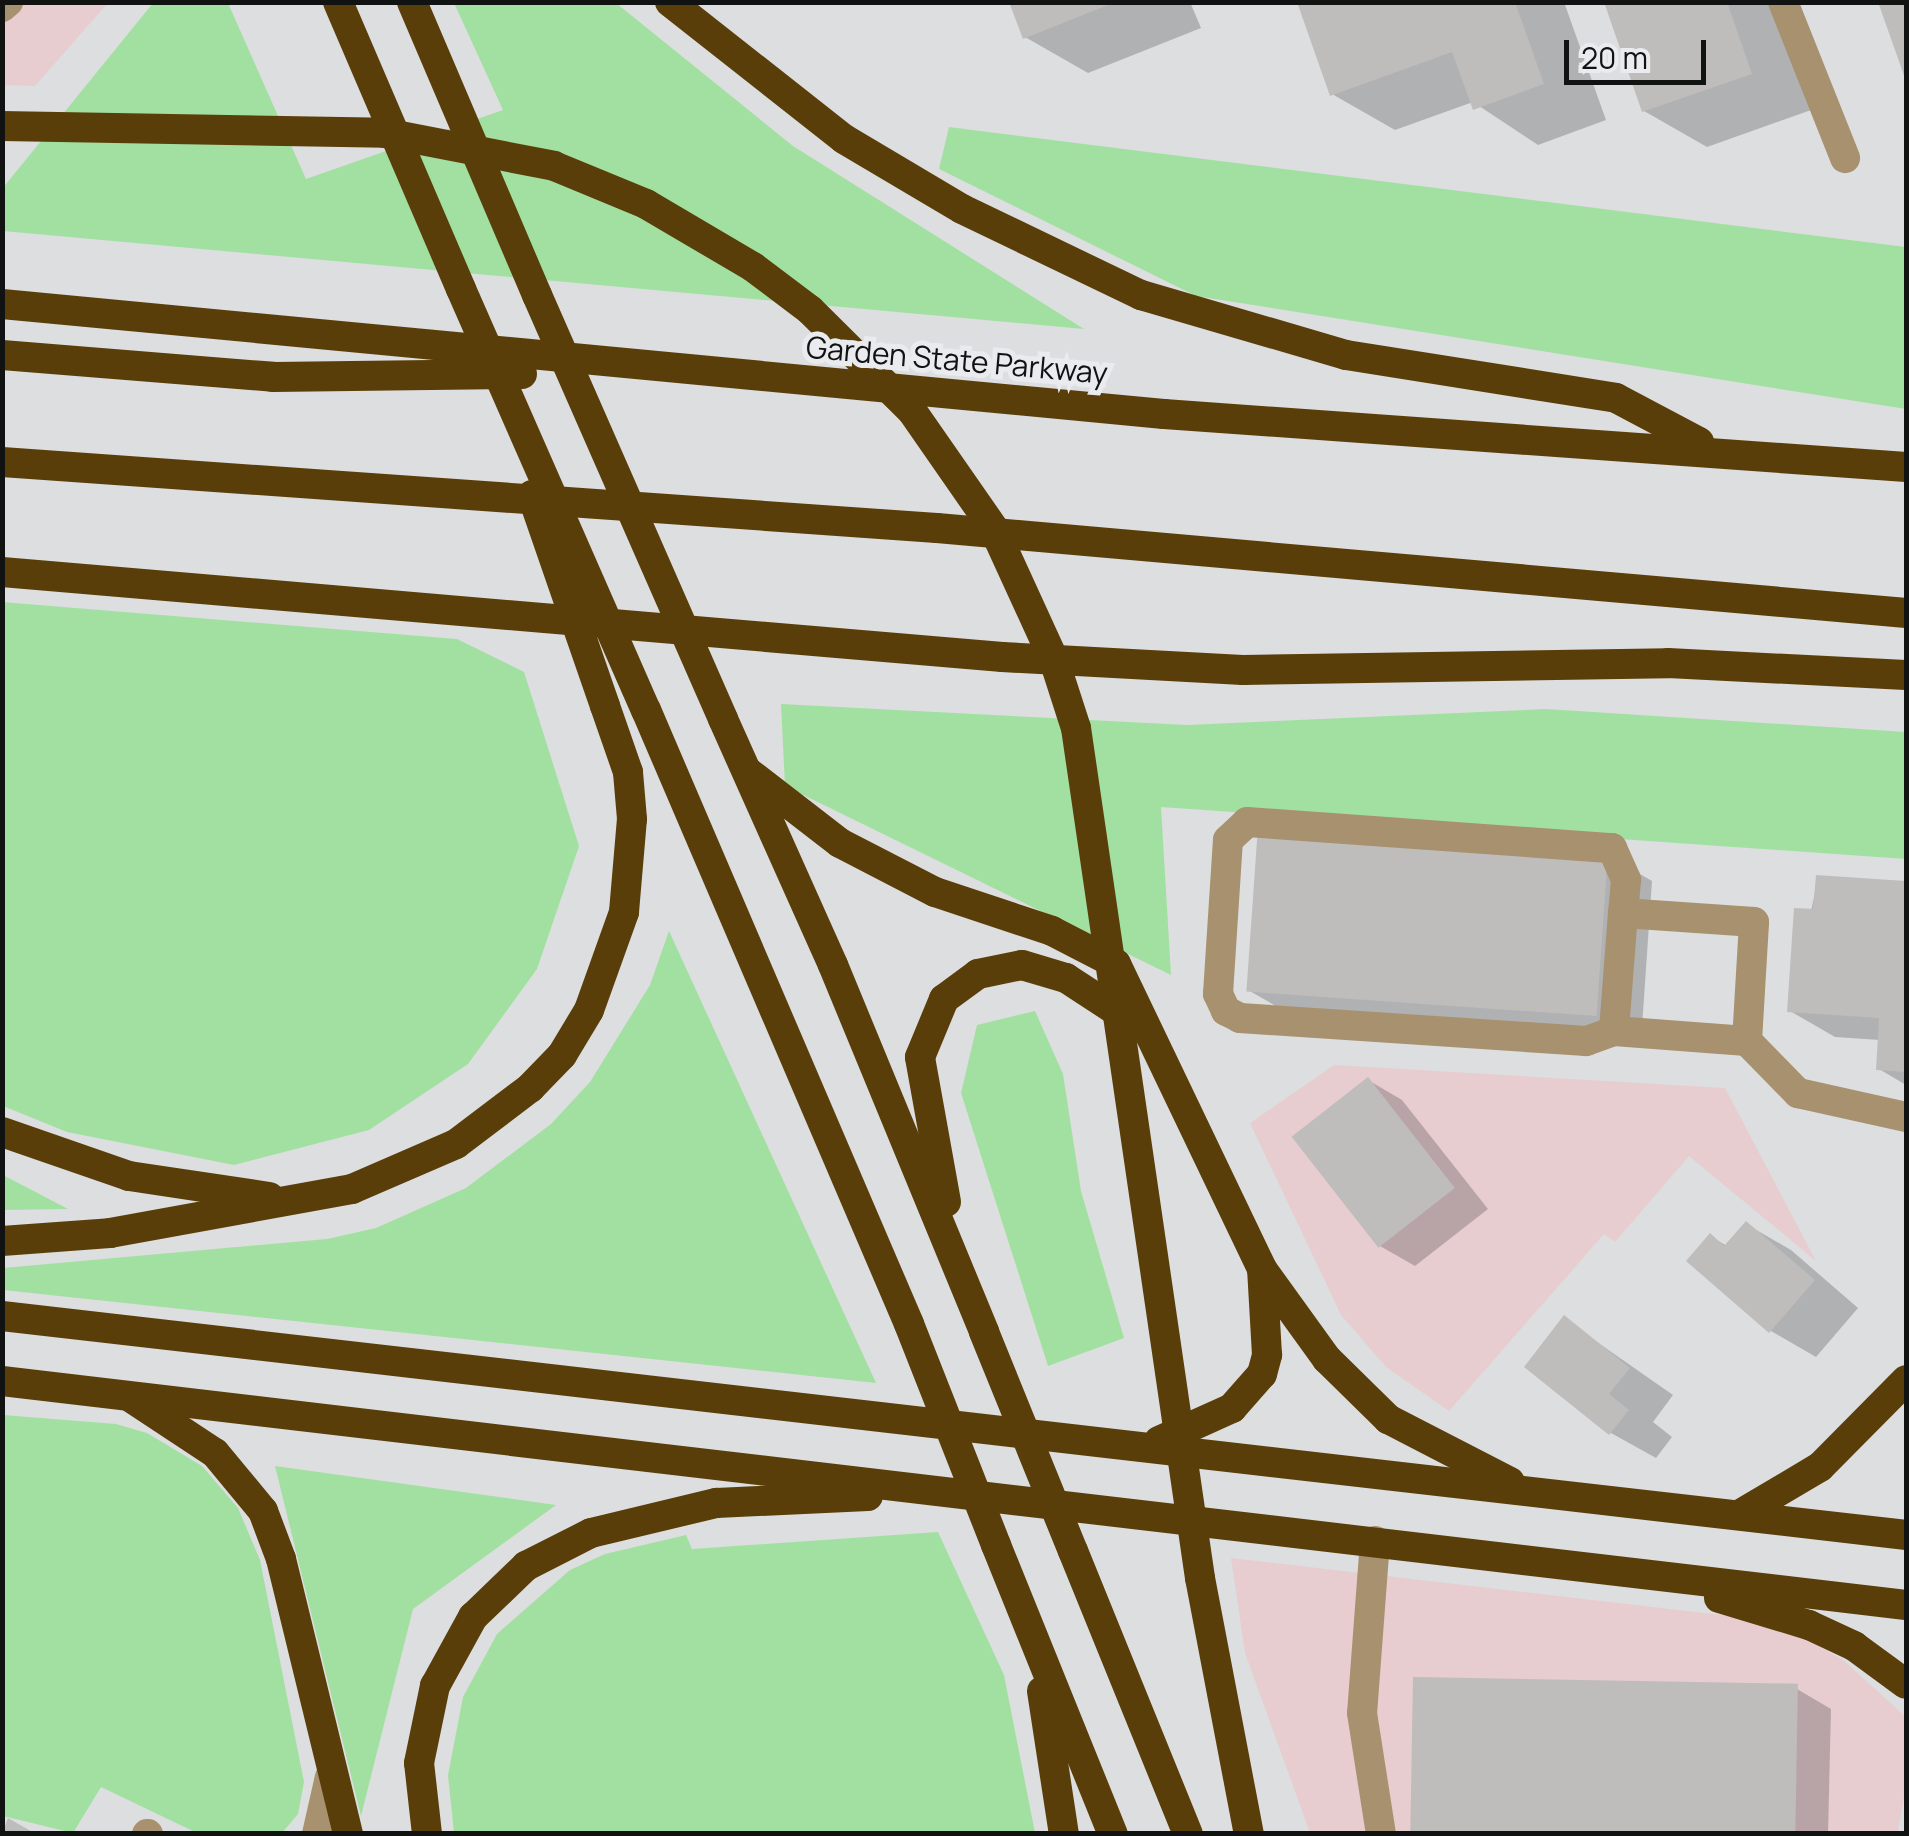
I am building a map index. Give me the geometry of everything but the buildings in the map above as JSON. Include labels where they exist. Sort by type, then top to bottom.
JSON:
[{"type":"highway","points":[[338,2],[909,1324],[1112,1834]]},
{"type":"highway","points":[[412,2],[956,1260],[1188,1834]]},
{"type":"highway","points":[[670,2],[844,139],[962,209],[1141,295],[1346,355],[1616,398],[1710,448]]},
{"type":"highway","points":[[2,126],[385,133],[554,166],[646,204],[753,267],[810,310],[912,411],[956,468],[1019,577],[1076,728],[1200,1578],[1249,1834]]},
{"type":"highway","points":[[2,1241],[110,1233],[296,1202],[406,1170],[456,1144],[562,1054],[610,962],[630,865],[628,772],[461,289]]},
{"type":"highway","name":"Garden State Parkway","points":[[2,304],[1164,414],[1710,448],[1906,467]]},
{"type":"highway","points":[[2,355],[273,378],[710,372]]},
{"type":"highway","points":[[2,462],[937,528],[1906,613]]},
{"type":"highway","points":[[2,572],[1002,657],[1243,670],[1668,663],[1906,675]]},
{"type":"highway","points":[[748,772],[840,842],[904,876],[1052,931],[1116,964],[1262,1269],[1359,1395],[1420,1438],[1536,1494]]},
{"type":"highway","points":[[956,1260],[920,1057],[944,999],[1000,967],[1045,969],[1148,1032]]},
{"type":"highway","points":[[2,1132],[129,1176],[296,1202]]},
{"type":"highway","points":[[1150,1445],[1232,1408],[1262,1374],[1267,1355],[1262,1269]]},
{"type":"highway","points":[[2,1316],[1150,1445],[1536,1494],[1906,1535]]},
{"type":"highway","points":[[1739,1515],[1820,1467],[1906,1380]]},
{"type":"highway","points":[[2,1381],[1906,1605]]},
{"type":"highway","points":[[126,1395],[215,1453],[263,1511],[281,1559],[330,1777],[348,1834]]},
{"type":"highway","points":[[427,1834],[419,1763],[434,1686],[473,1617],[526,1566],[591,1533],[716,1503],[958,1491]]},
{"type":"highway","points":[[1575,1564],[1809,1624],[1854,1646],[1906,1684]]},
{"type":"highway","points":[[1034,1639],[1064,1834]]},
{"type":"street","points":[[1783,2],[1846,158]]},
{"type":"street","points":[[1614,1032],[1626,880],[1612,848],[1247,822],[1228,840],[1218,994],[1226,1011],[1240,1018],[1586,1041],[1614,1032],[1747,1041],[1798,1093],[1906,1116]]},
{"type":"street","points":[[1622,914],[1754,922],[1747,1041]]},
{"type":"street","points":[[1376,1540],[1362,1713],[1381,1834]]},
{"type":"street","points":[[317,1834],[330,1777]]},
{"type":"shaded area","points":[[3,3],[108,3],[35,86],[3,85]]},
{"type":"shaded area","points":[[1334,1065],[1725,1088],[1816,1261],[1689,1156],[1615,1242],[1604,1234],[1449,1411],[1386,1367],[1341,1315],[1250,1123]]},
{"type":"shaded area","points":[[1231,1558],[1747,1618],[1797,1634],[1843,1660],[1906,1717],[1906,1784],[1898,1833],[1310,1833],[1245,1653]]},
{"type":"green space","points":[[153,3],[228,3],[306,179],[503,110],[454,3],[616,3],[793,146],[1084,329],[3,231],[2,189]]},
{"type":"green space","points":[[949,127],[1906,247],[1906,409],[1196,296],[939,169]]},
{"type":"green space","points":[[2,602],[457,639],[524,672],[579,846],[537,969],[468,1064],[369,1130],[234,1165],[67,1132],[3,1106]]},
{"type":"green space","points":[[781,704],[1187,725],[1546,709],[1906,732],[1906,859],[1161,807],[1171,975],[785,786]]},
{"type":"green space","points":[[669,931],[876,1383],[3,1290],[3,1268],[327,1239],[376,1228],[466,1188],[551,1124],[590,1082],[650,985]]},
{"type":"green space","points":[[1035,1011],[1063,1074],[1081,1191],[1124,1338],[1048,1366],[961,1093],[977,1025]]},
{"type":"green space","points":[[3,1175],[68,1209],[3,1210]]},
{"type":"green space","points":[[3,1415],[116,1424],[147,1433],[202,1466],[238,1508],[260,1560],[304,1782],[298,1814],[282,1833],[197,1833],[101,1787],[73,1833],[3,1816]]},
{"type":"green space","points":[[275,1466],[556,1505],[413,1609],[361,1816]]},
{"type":"green space","points":[[938,1532],[1004,1675],[1035,1833],[454,1833],[448,1775],[463,1697],[497,1634],[570,1570],[605,1554],[686,1535],[692,1549]]}]
